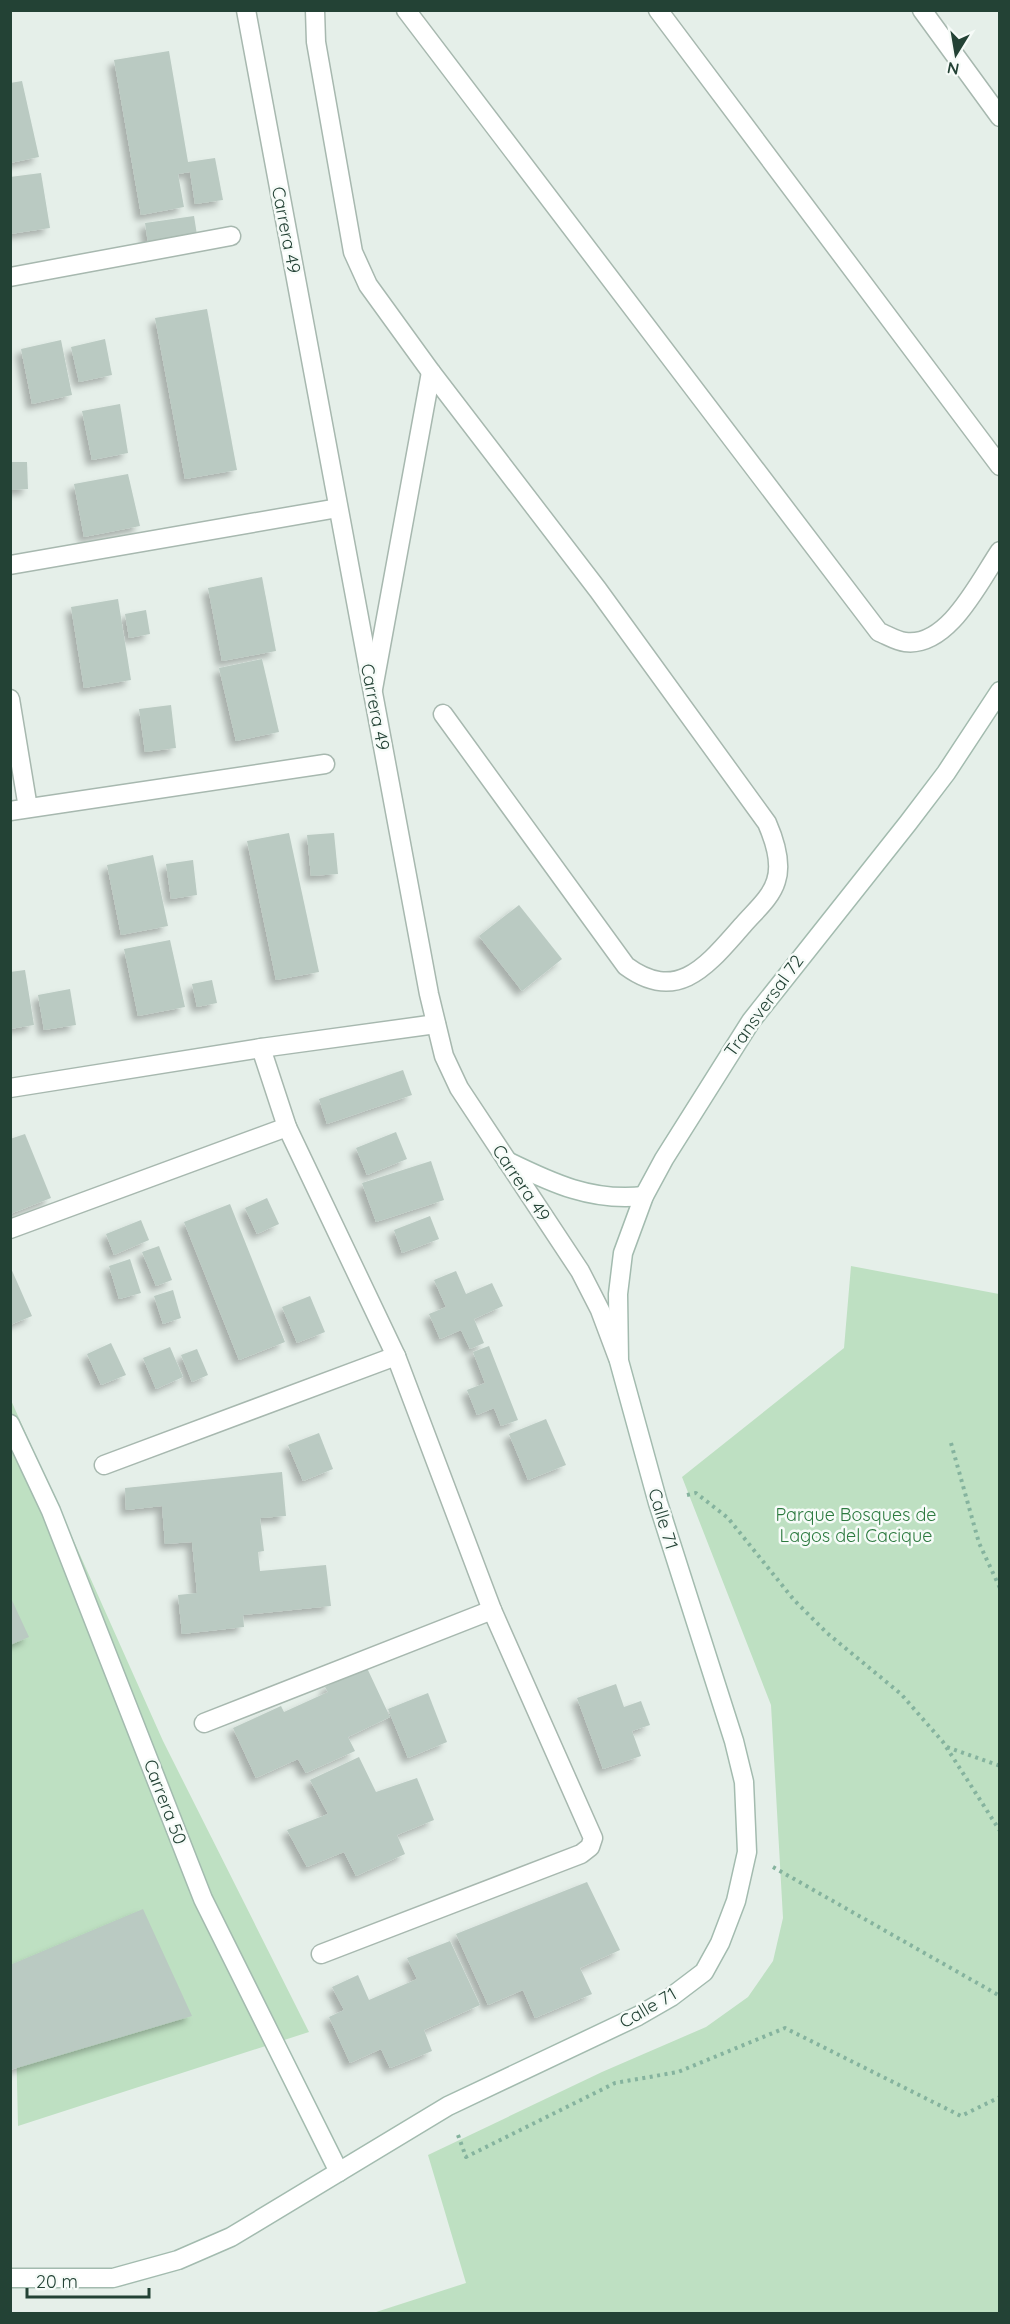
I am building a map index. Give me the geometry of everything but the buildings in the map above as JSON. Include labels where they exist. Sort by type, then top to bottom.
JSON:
[{"type":"street","name":"Carrera 49","points":[[246,10],[372,690],[444,1056],[459,1088],[580,1271],[600,1310],[619,1361]]},
{"type":"street","points":[[315,10],[316,42],[353,252],[368,285],[431,372],[598,590],[767,823],[774,838],[776,881],[767,898],[703,969],[686,978],[644,979],[626,966],[443,714]]},
{"type":"street","points":[[406,10],[879,632],[904,642],[926,641],[947,627],[999,551]]},
{"type":"street","points":[[658,10],[999,466]]},
{"type":"street","points":[[922,10],[999,117]]},
{"type":"street","points":[[10,277],[231,236]]},
{"type":"street","points":[[372,690],[431,372]]},
{"type":"street","points":[[10,565],[338,508]]},
{"type":"street","name":"Transversal 72","points":[[619,1361],[618,1294],[623,1253],[644,1196],[689,1115],[751,1021],[946,773],[999,691]]},
{"type":"street","points":[[10,699],[19,809],[325,764]]},
{"type":"street","points":[[10,1088],[261,1048],[436,1024]]},
{"type":"street","points":[[261,1048],[287,1127],[396,1356],[492,1610],[592,1838],[590,1847],[581,1854],[321,1954]]},
{"type":"street","points":[[10,1229],[287,1127]]},
{"type":"street","points":[[507,1161],[580,1193],[609,1198],[644,1196]]},
{"type":"street","points":[[104,1465],[396,1356]]},
{"type":"street","name":"Calle 71","points":[[10,2278],[113,2278],[178,2260],[231,2237],[448,2106],[638,2016],[671,1997],[704,1971],[720,1943],[736,1901],[747,1852],[744,1782],[734,1741],[658,1503],[619,1361]]},
{"type":"street","name":"Carrera 50","points":[[10,1424],[51,1511],[203,1899],[339,2172]]},
{"type":"street","points":[[204,1723],[492,1610]]},
{"type":"path","points":[[951,1443],[979,1543],[999,1588]]},
{"type":"path","points":[[658,1503],[696,1493],[728,1518],[794,1600],[827,1633],[901,1694],[947,1747],[999,1831]]},
{"type":"path","points":[[947,1747],[999,1766]]},
{"type":"path","points":[[747,1852],[999,1996]]},
{"type":"path","points":[[448,2106],[466,2157],[615,2083],[678,2072],[785,2028],[961,2116],[999,2097]]},
{"type":"green space","name":"Parque Bosques de Lagos del Cacique","points":[[851,1266],[999,1294],[999,2313],[373,2313],[466,2283],[428,2155],[602,2072],[706,2027],[748,1997],[773,1961],[783,1918],[771,1705],[682,1477],[844,1348]]},
{"type":"green space","points":[[10,1398],[163,1741],[309,2032],[18,2126],[16,2039],[10,2025]]}]
